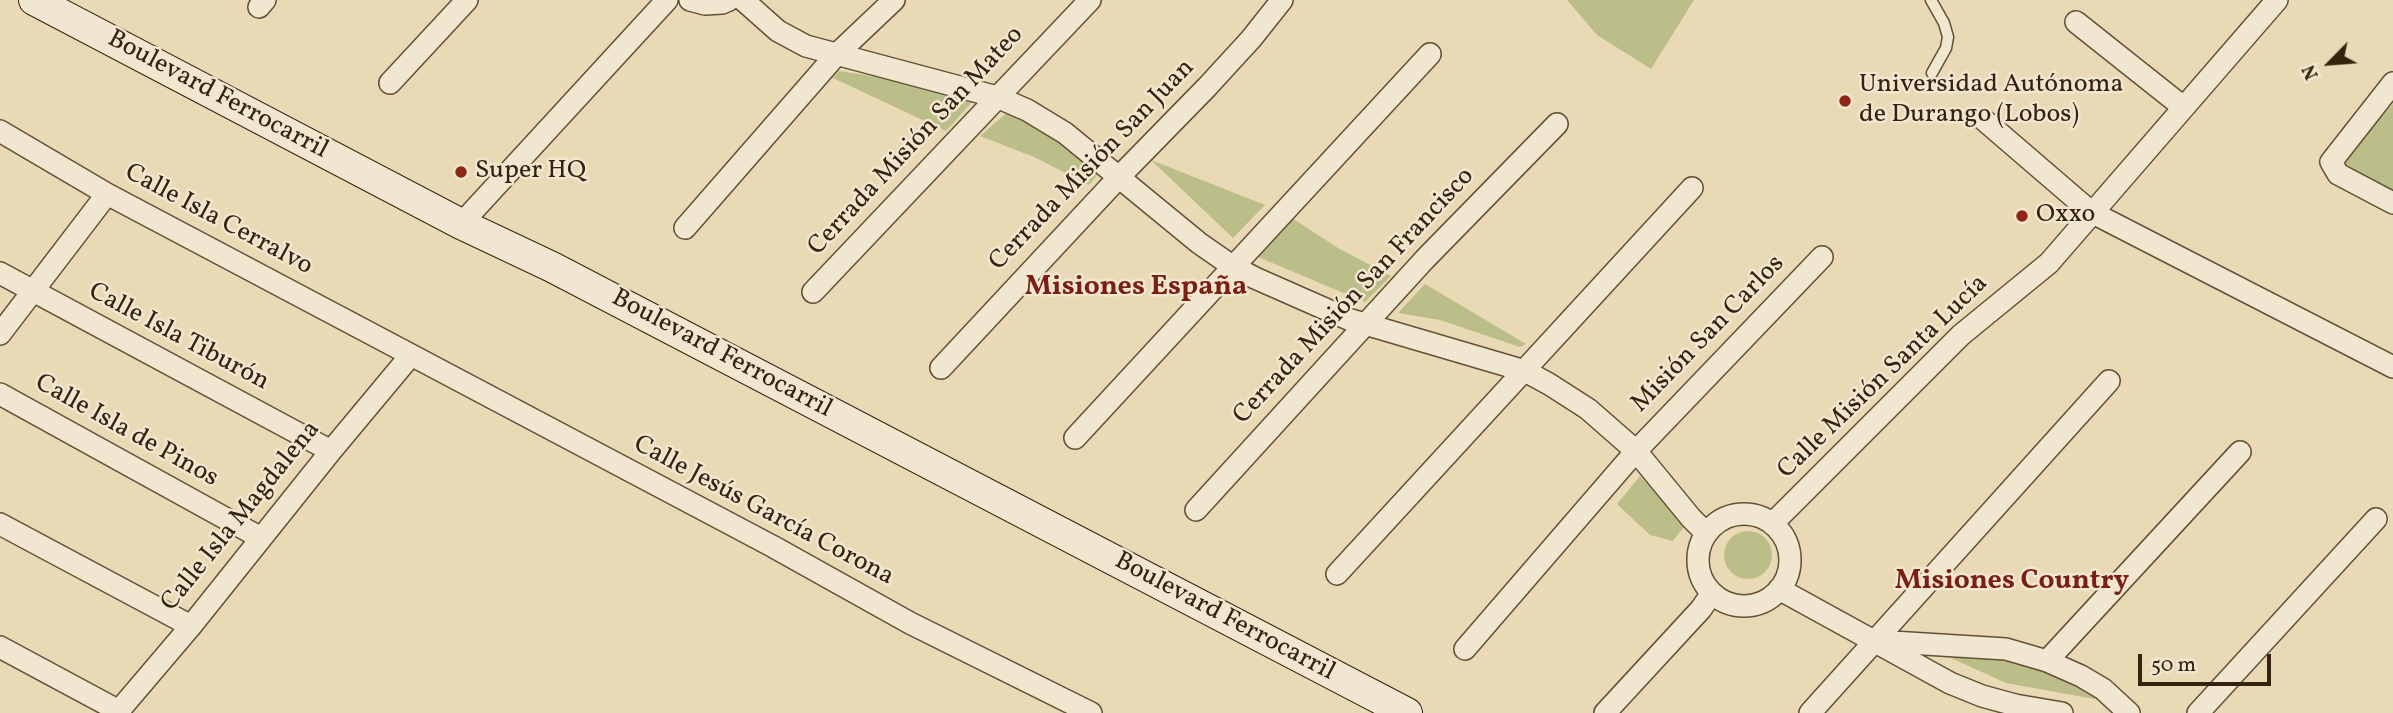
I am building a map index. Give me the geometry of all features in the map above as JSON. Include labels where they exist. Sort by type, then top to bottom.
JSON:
[{"type":"main road","name":"Boulevard Ferrocarril","points":[[34,0],[1407,713]]},
{"type":"street","points":[[390,83],[467,0]]},
{"type":"street","points":[[461,224],[667,0]]},
{"type":"street","points":[[690,0],[705,4],[729,0]]},
{"type":"street","points":[[743,0],[778,31],[806,46],[996,97],[1027,110],[1065,133],[1199,243],[1232,266],[1348,319],[1525,371],[1588,409],[1636,451],[1691,519],[1706,533]]},
{"type":"street","points":[[685,228],[836,55],[894,0]]},
{"type":"street","name":"Cerrada Misión San Mateo","points":[[813,292],[1090,0]]},
{"type":"street","name":"Cerrada Misión San Juan","points":[[941,368],[1225,68],[1282,0]]},
{"type":"street","name":"Calle Misión Santa Lucía","points":[[1773,523],[1961,335],[2049,263],[2277,0]]},
{"type":"street","points":[[2076,22],[2183,107]]},
{"type":"street","points":[[1075,438],[1430,54]]},
{"type":"street","points":[[2393,83],[2331,162],[2338,174],[2393,204]]},
{"type":"street","points":[[1984,120],[2091,212],[2393,367]]},
{"type":"street","name":"Cerrada Misión San Francisco","points":[[1196,510],[1444,239],[1557,124]]},
{"type":"street","name":"Calle Isla Cerralvo","points":[[0,131],[107,194],[411,355]]},
{"type":"street","points":[[1337,574],[1692,188]]},
{"type":"street","points":[[0,334],[107,194]]},
{"type":"street","name":"Misión San Carlos","points":[[1465,649],[1636,451],[1822,257]]},
{"type":"street","name":"Calle Isla Tiburón","points":[[0,274],[331,451]]},
{"type":"street","name":"Calle Isla Magdalena","points":[[118,712],[411,355]]},
{"type":"street","name":"Calle Jesús García Corona","points":[[411,355],[772,546],[910,623],[1091,713]]},
{"type":"street","points":[[1810,713],[2109,381]]},
{"type":"street","name":"Calle Isla de Pinos","points":[[0,394],[261,538]]},
{"type":"street","points":[[2046,661],[2240,452]]},
{"type":"street","points":[[1749,514],[1773,523],[1784,537],[1789,553],[1789,569],[1784,584],[1771,598],[1757,605],[1741,606],[1725,602],[1712,593],[1703,581],[1698,566],[1699,550],[1706,533],[1716,523],[1733,515],[1749,514]]},
{"type":"street","points":[[2198,713],[2376,519]]},
{"type":"street","points":[[0,524],[191,626]]},
{"type":"street","points":[[1779,589],[1997,707],[2062,713]]},
{"type":"street","points":[[1605,713],[1701,610],[1712,593]]},
{"type":"street","points":[[1874,641],[2006,649],[2046,661],[2104,689],[2129,713]]},
{"type":"street","points":[[0,647],[118,712]]},
{"type":"lane","points":[[1931,0],[1944,23],[1948,37],[1946,48],[1932,73]]},
{"type":"green space","points":[[1567,0],[1694,0],[1651,69],[1597,35]]},
{"type":"green space","points":[[839,71],[911,82],[974,100],[946,131],[833,78]]},
{"type":"green space","points":[[2393,104],[2393,193],[2339,165]]},
{"type":"green space","points":[[1009,111],[1054,135],[1099,173],[1089,185],[1034,157],[980,136]]},
{"type":"green space","points":[[1151,160],[1265,205],[1233,238]]},
{"type":"green space","points":[[1292,218],[1338,248],[1391,276],[1365,302],[1258,257]]},
{"type":"green space","points":[[1425,284],[1526,344],[1520,347],[1440,320],[1398,313]]},
{"type":"green space","points":[[1640,476],[1686,524],[1673,541],[1650,535],[1617,504]]},
{"type":"green space","points":[[1748,531],[1765,538],[1772,555],[1765,572],[1748,579],[1731,572],[1724,555],[1731,538]]},
{"type":"green space","points":[[1931,649],[2019,660],[2111,702],[2006,683]]},
{"type":"place","name":"Universidad Autónoma de Durango (Lobos)","points":[[1845,101]]},
{"type":"place","name":"Super HQ","points":[[461,172]]},
{"type":"place","name":"Oxxo","points":[[2022,216]]},
{"type":"district","name":"Misiones España","points":[[1136,289]]},
{"type":"district","name":"Misiones Country","points":[[2012,583]]}]
